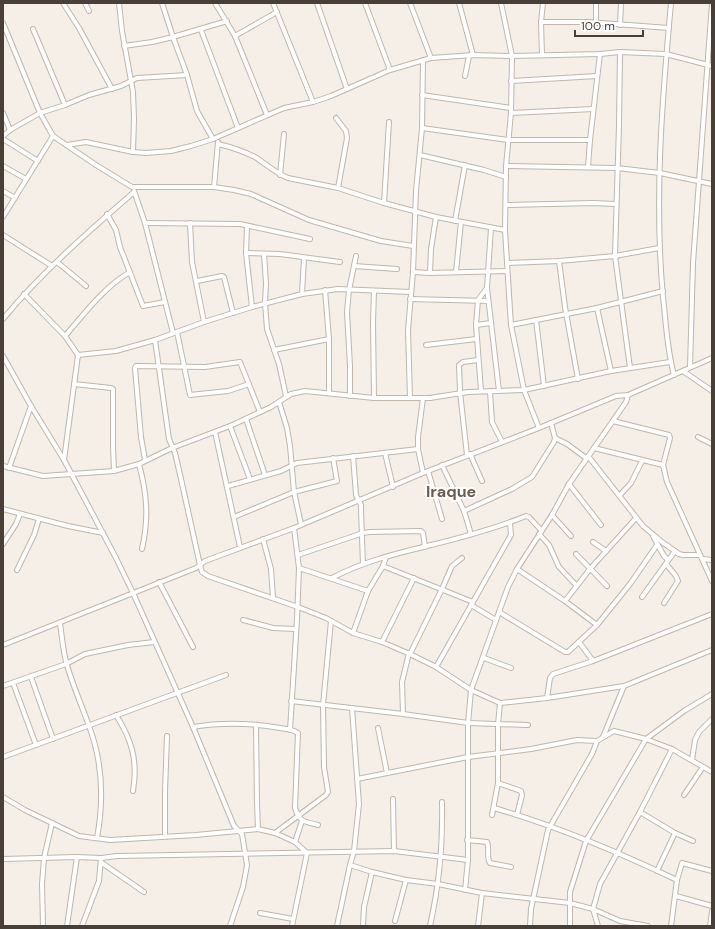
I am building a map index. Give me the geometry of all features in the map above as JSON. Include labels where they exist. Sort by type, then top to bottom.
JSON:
[{"type":"street","points":[[62,3],[79,28],[112,89]]},
{"type":"street","points":[[85,3],[89,11]]},
{"type":"street","points":[[119,3],[124,46],[131,81],[134,119],[133,152]]},
{"type":"street","points":[[162,3],[187,75],[197,111],[213,139]]},
{"type":"street","points":[[215,3],[234,36],[268,115]]},
{"type":"street","points":[[273,3],[313,102]]},
{"type":"street","points":[[317,3],[347,89]]},
{"type":"street","points":[[365,3],[390,70]]},
{"type":"street","points":[[410,3],[431,58]]},
{"type":"street","points":[[459,3],[471,56],[465,76]]},
{"type":"street","points":[[501,3],[512,56],[511,111],[506,166],[507,271],[511,325],[524,390],[539,428]]},
{"type":"street","points":[[542,55],[541,22],[543,3]]},
{"type":"street","points":[[596,3],[596,23]]},
{"type":"street","points":[[620,25],[621,3]]},
{"type":"street","points":[[671,3],[666,54],[660,173],[659,248],[670,362],[674,375]]},
{"type":"street","points":[[690,368],[692,270],[710,65],[712,3]]},
{"type":"street","points":[[234,36],[277,12]]},
{"type":"street","points":[[124,46],[152,42],[227,22]]},
{"type":"street","points":[[541,22],[596,23],[669,28]]},
{"type":"street","points":[[3,23],[40,113],[52,136],[96,165],[132,186],[214,187],[234,190],[252,194],[309,220],[381,241],[413,246]]},
{"type":"street","points":[[33,29],[65,105]]},
{"type":"street","points":[[201,30],[238,128]]},
{"type":"street","points":[[67,145],[86,142],[133,152],[146,153],[171,151],[192,146],[213,139],[284,108],[313,102],[331,96],[390,70],[431,58],[600,54],[620,52],[666,54],[710,65]]},
{"type":"street","points":[[620,52],[615,256],[630,368]]},
{"type":"street","points":[[588,166],[600,54]]},
{"type":"street","points":[[410,398],[408,330],[413,272],[415,211],[422,128],[423,61]]},
{"type":"street","points":[[38,161],[3,137],[10,130],[40,113],[65,105],[88,95],[112,89],[141,78],[187,75]]},
{"type":"street","points":[[511,81],[597,76]]},
{"type":"street","points":[[422,95],[511,111],[593,110]]},
{"type":"street","points":[[3,113],[10,130]]},
{"type":"street","points":[[336,118],[346,131],[347,138],[342,173],[338,188]]},
{"type":"street","points":[[384,203],[389,122]]},
{"type":"street","points":[[422,128],[482,138],[508,140],[590,140]]},
{"type":"street","points":[[280,174],[284,134]]},
{"type":"street","points":[[3,217],[52,136]]},
{"type":"street","points":[[214,187],[219,136]]},
{"type":"street","points":[[218,144],[246,153],[280,174],[299,180],[338,188],[384,203],[436,217],[506,230]]},
{"type":"street","points":[[420,155],[465,165],[506,177]]},
{"type":"street","points":[[456,220],[465,165]]},
{"type":"street","points":[[3,166],[26,179]]},
{"type":"street","points":[[506,166],[588,166],[617,168],[660,173],[712,184]]},
{"type":"street","points":[[132,186],[145,223],[185,367],[189,394],[191,396],[228,391],[249,384]]},
{"type":"street","points":[[3,191],[15,198]]},
{"type":"street","points":[[3,319],[24,294],[52,266],[107,214],[134,192]]},
{"type":"street","points":[[506,205],[593,203],[616,204]]},
{"type":"street","points":[[107,214],[116,230],[120,246],[143,306],[166,302]]},
{"type":"street","points":[[430,273],[431,249],[436,217]]},
{"type":"street","points":[[456,272],[461,222]]},
{"type":"street","points":[[145,223],[190,223],[247,226],[310,239]]},
{"type":"street","points":[[190,223],[192,258],[204,322]]},
{"type":"street","points":[[247,226],[246,253],[252,307]]},
{"type":"street","points":[[491,228],[488,270],[488,301],[499,391]]},
{"type":"street","points":[[3,235],[52,266]]},
{"type":"street","points":[[507,263],[559,261],[615,256],[659,248]]},
{"type":"street","points":[[246,253],[340,262]]},
{"type":"street","points":[[264,254],[267,329],[283,379],[286,396]]},
{"type":"street","points":[[350,396],[347,312],[349,290],[356,256]]},
{"type":"street","points":[[302,294],[304,258]]},
{"type":"street","points":[[559,261],[578,379]]},
{"type":"street","points":[[57,262],[86,286]]},
{"type":"street","points":[[354,266],[397,268]]},
{"type":"street","points":[[413,272],[430,273],[488,270],[507,271]]},
{"type":"street","points":[[65,336],[115,282],[130,272]]},
{"type":"street","points":[[196,282],[222,276],[224,277],[233,313]]},
{"type":"street","points":[[481,391],[476,325],[478,300],[488,288]]},
{"type":"street","points":[[78,355],[116,351],[155,340],[204,322],[265,303],[302,294],[325,290],[411,292]]},
{"type":"street","points":[[325,290],[329,339],[329,393]]},
{"type":"street","points":[[374,291],[374,398]]},
{"type":"street","points":[[511,325],[567,315],[663,291]]},
{"type":"street","points":[[24,294],[65,336],[78,355],[64,460]]},
{"type":"street","points":[[410,299],[488,301]]},
{"type":"street","points":[[597,308],[611,371]]},
{"type":"street","points":[[536,320],[544,386]]},
{"type":"street","points":[[476,325],[491,323]]},
{"type":"street","points":[[274,350],[329,339]]},
{"type":"street","points":[[426,345],[476,339]]},
{"type":"street","points":[[155,340],[169,439],[181,479],[200,565],[202,572],[208,576],[298,607],[331,621],[353,633],[382,642],[409,653],[436,667],[471,690],[500,703],[547,698],[624,686],[712,650]]},
{"type":"street","points":[[3,356],[64,460],[103,533],[133,593],[193,727],[234,826],[241,832],[247,865],[243,887],[230,926]]},
{"type":"street","points":[[3,645],[196,568],[206,561],[294,528],[469,454],[539,428],[616,396],[628,395],[712,358]]},
{"type":"street","points":[[478,360],[459,363],[460,392],[469,454],[482,480]]},
{"type":"street","points":[[145,460],[141,437],[136,366],[205,367],[240,362],[260,412]]},
{"type":"street","points":[[3,466],[43,476],[114,471],[139,464],[172,448],[230,426],[279,402],[286,396],[305,391],[374,398],[423,398],[460,392],[524,390],[611,371],[670,362]]},
{"type":"street","points":[[683,371],[712,391]]},
{"type":"street","points":[[74,384],[113,389],[114,471]]},
{"type":"street","points":[[490,391],[492,422],[502,442]]},
{"type":"street","points":[[465,890],[468,860],[468,723],[471,690],[484,658],[508,587],[516,569],[552,515],[569,484],[626,402],[628,395]]},
{"type":"street","points":[[422,473],[418,449],[418,437],[423,398]]},
{"type":"street","points":[[279,402],[287,428],[294,492],[301,524]]},
{"type":"street","points":[[9,468],[31,406]]},
{"type":"street","points":[[246,419],[265,475]]},
{"type":"street","points":[[613,421],[669,435],[670,438],[663,466],[667,482],[712,581]]},
{"type":"street","points":[[464,511],[512,489],[532,477],[555,438],[551,423]]},
{"type":"street","points":[[230,426],[250,480]]},
{"type":"street","points":[[215,432],[228,486],[240,548]]},
{"type":"street","points":[[698,437],[712,444]]},
{"type":"street","points":[[555,438],[587,457],[620,495],[636,518],[652,534],[683,555],[712,560]]},
{"type":"street","points":[[594,448],[663,466]]},
{"type":"street","points":[[228,486],[292,466],[297,463],[418,449]]},
{"type":"street","points":[[385,453],[393,486]]},
{"type":"street","points":[[353,456],[356,495],[362,510],[363,564]]},
{"type":"street","points":[[234,517],[294,492],[338,480],[333,458]]},
{"type":"street","points":[[620,495],[631,483],[642,461]]},
{"type":"street","points":[[139,464],[147,506],[146,532],[142,549]]},
{"type":"street","points":[[442,465],[464,511],[471,534]]},
{"type":"street","points":[[428,471],[442,519]]},
{"type":"street","points":[[569,484],[601,525]]},
{"type":"street","points":[[3,509],[39,519],[103,533]]},
{"type":"street","points":[[3,544],[16,524],[20,514]]},
{"type":"street","points":[[552,515],[571,536]]},
{"type":"street","points":[[332,578],[363,564],[400,552],[425,547],[528,516],[549,545],[559,567],[576,586]]},
{"type":"street","points":[[565,600],[590,569],[636,518]]},
{"type":"street","points":[[17,570],[34,535],[39,519]]},
{"type":"street","points":[[436,667],[511,535],[510,522]]},
{"type":"street","points":[[290,730],[299,568],[294,528]]},
{"type":"street","points":[[298,555],[370,532],[421,531],[423,533],[425,547]]},
{"type":"street","points":[[652,534],[678,581],[664,603]]},
{"type":"street","points":[[263,539],[271,569],[273,598]]},
{"type":"street","points":[[593,542],[606,551]]},
{"type":"street","points":[[499,612],[565,652],[568,652],[597,625],[630,584],[657,545]]},
{"type":"street","points":[[642,597],[675,551]]},
{"type":"street","points":[[576,554],[607,586]]},
{"type":"street","points":[[353,633],[368,591],[383,566],[386,557]]},
{"type":"street","points":[[403,714],[402,682],[409,653],[442,589],[453,564],[462,558]]},
{"type":"street","points":[[383,566],[442,589],[472,603],[496,620]]},
{"type":"street","points":[[299,568],[368,591]]},
{"type":"street","points":[[516,569],[565,600],[597,625]]},
{"type":"street","points":[[382,642],[414,578]]},
{"type":"street","points":[[159,582],[193,647]]},
{"type":"street","points":[[547,698],[550,678],[553,674],[593,661],[712,614]]},
{"type":"street","points":[[244,620],[273,628],[296,629]]},
{"type":"street","points":[[275,833],[326,796],[328,792],[324,767],[323,705],[331,621]]},
{"type":"street","points":[[60,623],[66,664],[95,745],[101,777],[102,801],[97,838]]},
{"type":"street","points":[[3,686],[66,664],[85,654],[128,645],[154,642]]},
{"type":"street","points":[[579,642],[593,661]]},
{"type":"street","points":[[484,658],[511,668]]},
{"type":"street","points":[[3,755],[53,739],[226,675]]},
{"type":"street","points":[[31,677],[53,739]]},
{"type":"street","points":[[13,683],[36,745]]},
{"type":"street","points":[[603,737],[624,686]]},
{"type":"street","points":[[570,926],[570,892],[586,840],[646,739],[684,711],[712,694]]},
{"type":"street","points":[[291,701],[468,723],[528,725]]},
{"type":"street","points":[[492,815],[498,783],[498,725],[500,703]]},
{"type":"street","points":[[337,926],[354,851],[359,804],[352,708]]},
{"type":"street","points":[[116,715],[128,735],[133,751],[135,766],[133,791]]},
{"type":"street","points":[[692,760],[695,740],[699,732],[712,719]]},
{"type":"street","points":[[193,727],[217,724],[256,725],[298,732],[295,808],[298,817],[302,821],[318,824]]},
{"type":"street","points":[[256,725],[256,803],[258,829]]},
{"type":"street","points":[[378,728],[387,773]]},
{"type":"street","points":[[357,779],[468,757],[531,749],[572,741],[597,741],[614,731],[646,739],[672,749],[712,772]]},
{"type":"street","points":[[165,836],[167,736]]},
{"type":"street","points":[[530,926],[532,900],[545,840],[550,826],[592,754],[597,741]]},
{"type":"street","points":[[598,926],[593,909],[600,884],[640,812],[672,749]]},
{"type":"street","points":[[684,795],[703,767]]},
{"type":"street","points":[[498,783],[521,791],[522,795],[517,815]]},
{"type":"street","points":[[3,797],[79,836],[110,840],[241,832],[258,829],[275,833],[295,842],[307,854]]},
{"type":"street","points":[[393,799],[394,851]]},
{"type":"street","points":[[430,926],[438,884],[441,857],[442,802]]},
{"type":"street","points":[[494,808],[550,826],[586,840],[677,880]]},
{"type":"street","points":[[640,812],[675,833],[693,841]]},
{"type":"street","points":[[295,842],[302,821]]},
{"type":"street","points":[[43,926],[42,884],[44,858],[52,823]]},
{"type":"street","points":[[657,871],[675,833]]},
{"type":"street","points":[[467,840],[487,842],[488,861],[490,863],[511,867]]},
{"type":"street","points":[[101,861],[117,856],[307,854],[354,851],[394,851],[468,860]]},
{"type":"street","points":[[292,926],[307,854]]},
{"type":"street","points":[[67,926],[77,857]]},
{"type":"street","points":[[3,859],[77,857],[101,861],[144,892]]},
{"type":"street","points":[[82,926],[99,881],[101,861]]},
{"type":"street","points":[[670,926],[676,896],[677,880],[682,863],[712,871]]},
{"type":"street","points":[[350,865],[406,880],[438,884],[482,893],[532,900],[570,903],[593,909],[620,921],[648,926]]},
{"type":"street","points":[[363,926],[364,907],[372,872]]},
{"type":"street","points":[[395,920],[406,880]]},
{"type":"street","points":[[478,926],[482,893]]},
{"type":"street","points":[[676,896],[712,906]]},
{"type":"street","points":[[710,926],[712,911]]},
{"type":"street","points":[[260,913],[293,919]]},
{"type":"street","points":[[620,921],[622,926]]},
{"type":"district","name":"Iraque","points":[[451,491]]}]
